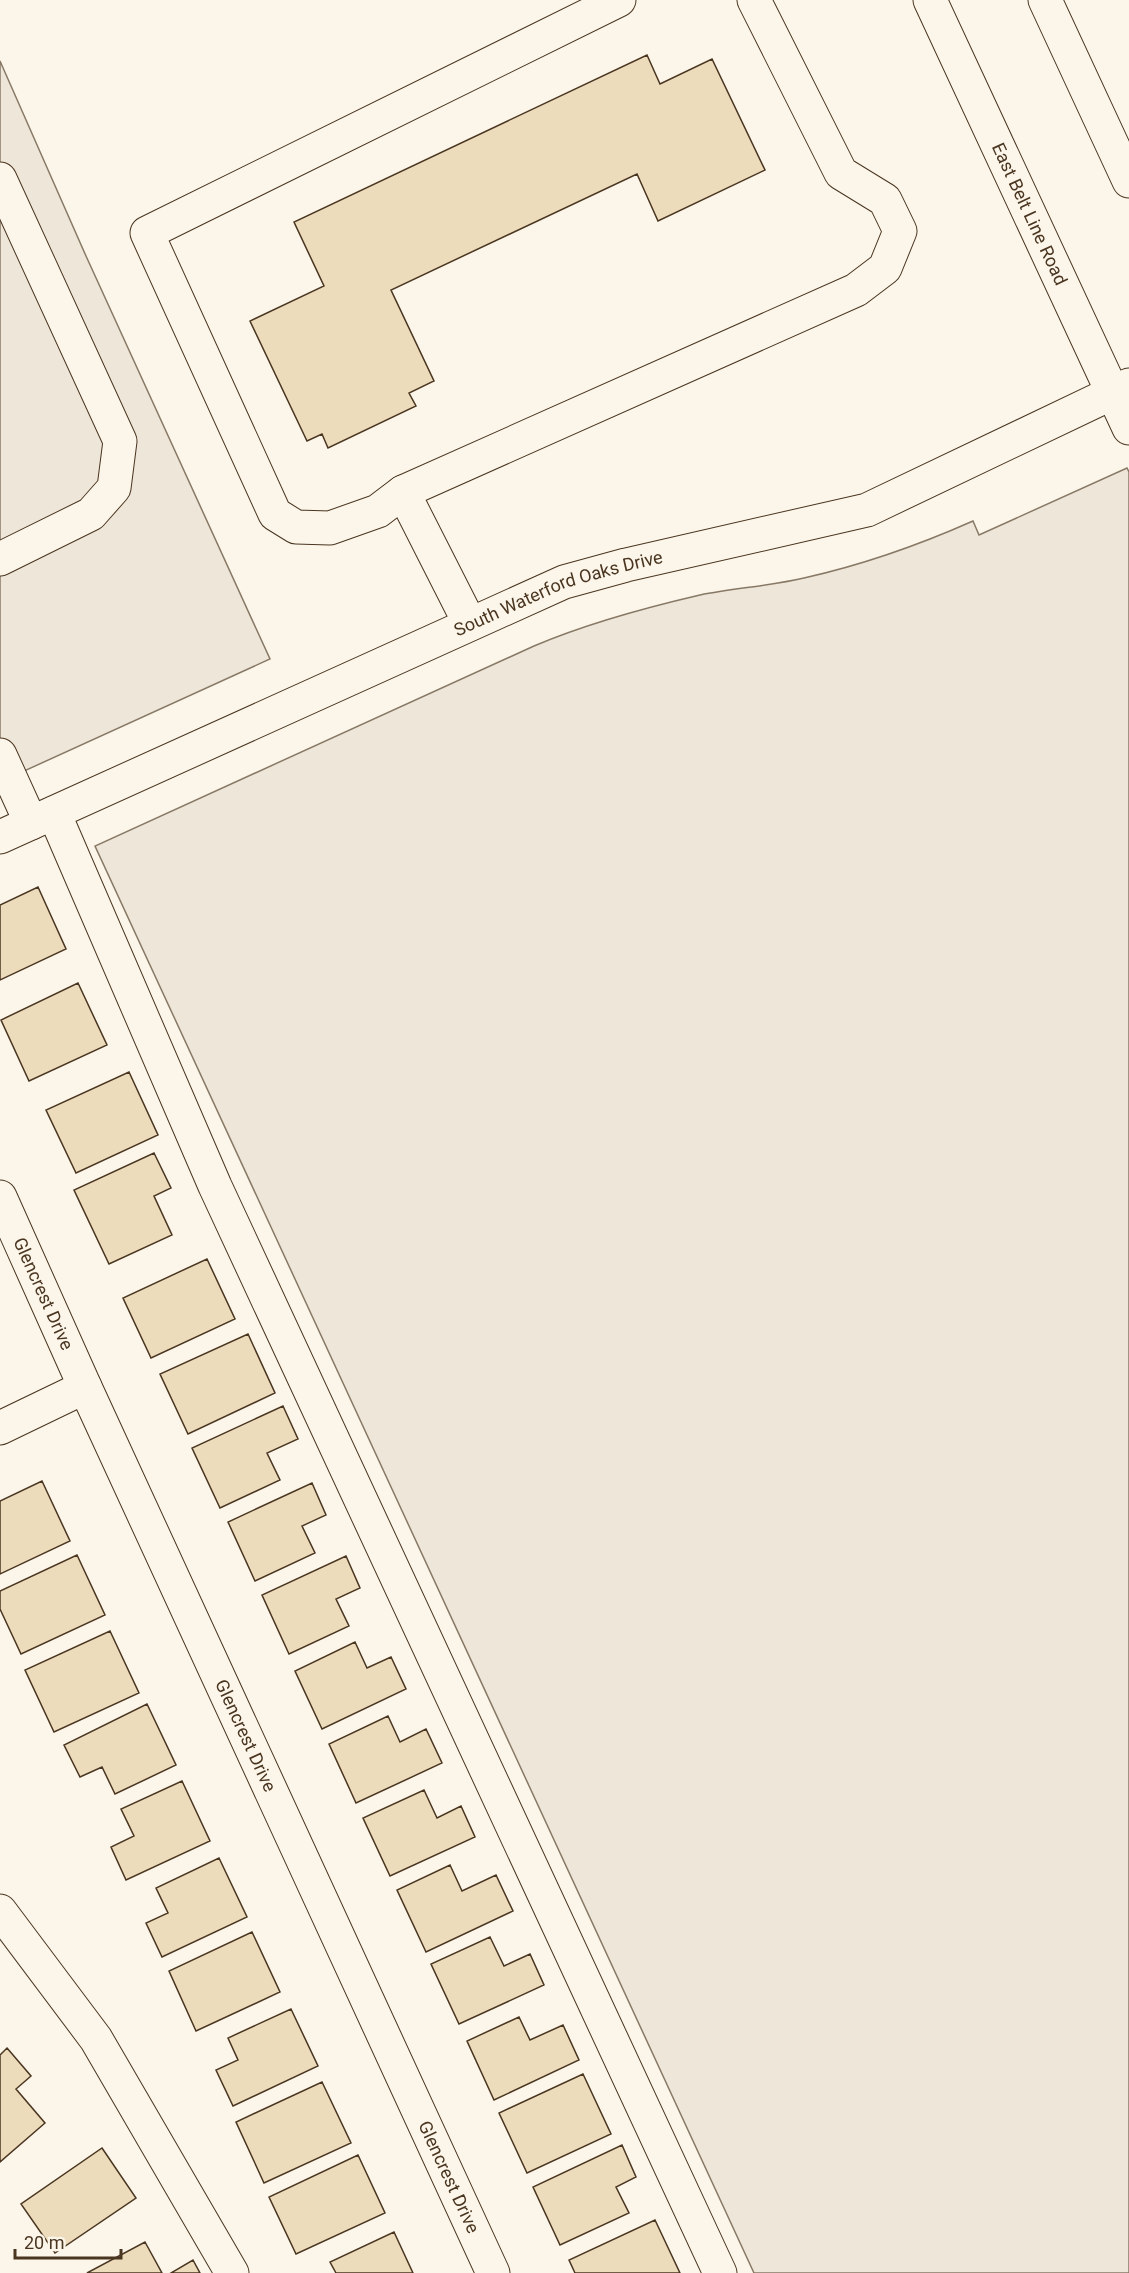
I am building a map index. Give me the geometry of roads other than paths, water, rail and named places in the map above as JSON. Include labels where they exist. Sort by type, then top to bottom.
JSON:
[{"type":"street","points":[[619,0],[147,233],[275,514],[296,527],[330,528],[378,511],[403,492],[856,290],[885,268],[900,231],[885,200],[841,173],[754,0]]},
{"type":"street","name":"East Belt Line Road","points":[[930,0],[1121,389],[1129,428]]},
{"type":"street","points":[[1045,0],[1129,181]]},
{"type":"street","points":[[0,179],[120,441],[114,488],[91,514],[0,559]]},
{"type":"street","name":"South Waterford Oaks Drive","points":[[0,837],[564,582],[867,510],[1121,389]]},
{"type":"street","points":[[403,492],[470,624]]},
{"type":"street","points":[[0,755],[43,818],[720,2273]]},
{"type":"street","name":"Glencrest Drive","points":[[0,1197],[85,1387],[493,2273]]},
{"type":"street","points":[[0,1428],[85,1387]]},
{"type":"street","points":[[0,1911],[96,2038],[232,2273]]}]
